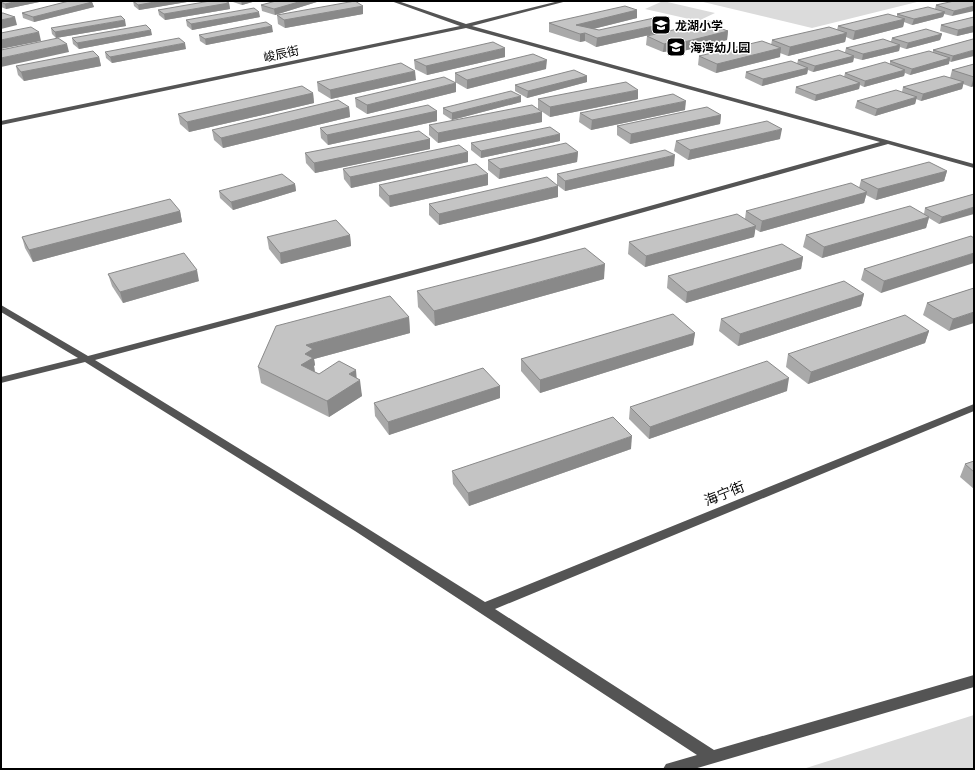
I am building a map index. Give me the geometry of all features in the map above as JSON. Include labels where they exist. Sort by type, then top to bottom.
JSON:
[{"type":"street","points":[[393,1],[438,15],[466,26],[974,166]]},
{"type":"street","name":"峻辰街","points":[[1,123],[466,26],[566,1]]},
{"type":"street","points":[[1,380],[88,359],[699,196],[888,142]]},
{"type":"street","points":[[1,308],[88,359],[486,608],[713,757]]},
{"type":"street","name":"海宁街","points":[[486,608],[974,406]]},
{"type":"street","points":[[671,769],[974,681]]},
{"type":"shaded area","points":[[663,1],[715,13],[698,21],[645,9]]},
{"type":"shaded area","points":[[699,1],[921,1],[812,28]]},
{"type":"shaded area","points":[[974,715],[974,769],[803,769]]},
{"type":"building","points":[[1,1],[18,1],[5,4]]},
{"type":"building","points":[[69,1],[92,2],[33,17],[22,13]]},
{"type":"building","points":[[133,1],[160,1],[138,5]]},
{"type":"building","points":[[210,1],[225,1],[229,3],[164,14],[158,10]]},
{"type":"building","points":[[276,1],[302,1],[274,9],[261,5]]},
{"type":"building","points":[[355,1],[363,6],[284,20],[277,15]]},
{"type":"building","points":[[954,1],[974,1],[974,6],[954,11],[936,5]]},
{"type":"building","points":[[625,6],[637,10],[576,25],[599,30],[654,18],[668,23],[597,38],[585,33],[580,34],[549,23]]},
{"type":"building","points":[[928,7],[945,12],[914,19],[897,14]]},
{"type":"building","points":[[254,8],[259,12],[191,24],[186,20]]},
{"type":"building","points":[[1,13],[3,13],[15,17],[1,20]]},
{"type":"building","points":[[888,14],[905,19],[855,31],[838,26]]},
{"type":"building","points":[[121,16],[125,20],[55,32],[51,28]]},
{"type":"building","points":[[974,17],[974,26],[958,30],[941,25]]},
{"type":"building","points":[[697,21],[702,23],[708,21],[718,25],[713,26],[728,31],[676,44],[671,42],[664,44],[647,36],[686,27],[680,25]]},
{"type":"building","points":[[266,22],[272,26],[205,39],[199,35]]},
{"type":"building","points":[[146,25],[151,30],[77,43],[72,38]]},
{"type":"building","points":[[31,27],[39,32],[1,40],[1,33]]},
{"type":"building","points":[[829,27],[847,33],[790,47],[772,40]]},
{"type":"building","points":[[926,29],[942,34],[908,43],[892,38]]},
{"type":"building","points":[[58,38],[67,44],[1,58],[1,50]]},
{"type":"building","points":[[179,38],[185,43],[110,57],[105,52]]},
{"type":"building","points":[[883,39],[900,45],[863,54],[846,48]]},
{"type":"building","points":[[973,39],[974,50],[953,56],[933,50]]},
{"type":"building","points":[[762,41],[781,48],[717,64],[699,56]]},
{"type":"building","points":[[493,42],[505,48],[426,66],[414,60]]},
{"type":"building","points":[[838,50],[854,56],[815,66],[798,60]]},
{"type":"building","points":[[93,51],[99,57],[21,72],[16,66]]},
{"type":"building","points":[[929,51],[950,58],[912,69],[890,61]]},
{"type":"building","points":[[533,54],[547,60],[467,80],[455,73]]},
{"type":"building","points":[[791,61],[808,68],[763,79],[746,72]]},
{"type":"building","points":[[885,62],[905,70],[865,81],[845,73]]},
{"type":"building","points":[[401,63],[415,71],[330,90],[317,82]]},
{"type":"building","points":[[974,64],[974,77],[952,70]]},
{"type":"building","points":[[574,70],[587,76],[528,91],[515,85]]},
{"type":"building","points":[[840,75],[860,83],[816,95],[796,87]]},
{"type":"building","points":[[944,76],[964,82],[923,94],[903,87]]},
{"type":"building","points":[[444,77],[456,83],[367,105],[355,98]]},
{"type":"building","points":[[626,82],[638,90],[550,107],[538,99]]},
{"type":"building","points":[[302,86],[313,93],[187,122],[178,114]]},
{"type":"building","points":[[896,90],[917,97],[877,109],[857,101]]},
{"type":"building","points":[[511,91],[521,96],[452,113],[443,108]]},
{"type":"building","points":[[673,94],[686,101],[592,120],[580,113]]},
{"type":"building","points":[[338,100],[349,107],[221,138],[212,130]]},
{"type":"building","points":[[428,105],[437,111],[327,135],[320,128]]},
{"type":"building","points":[[532,105],[542,112],[438,133],[429,125]]},
{"type":"building","points":[[707,107],[721,115],[631,134],[617,126]]},
{"type":"building","points":[[767,121],[782,129],[690,150],[676,141]]},
{"type":"building","points":[[550,127],[560,134],[481,151],[471,143]]},
{"type":"building","points":[[419,131],[430,139],[314,163],[305,153]]},
{"type":"building","points":[[566,143],[578,152],[500,169],[488,160]]},
{"type":"building","points":[[459,145],[468,152],[350,177],[343,169]]},
{"type":"building","points":[[665,150],[675,155],[565,181],[557,174]]},
{"type":"building","points":[[929,162],[947,171],[878,189],[861,180]]},
{"type":"building","points":[[476,164],[488,174],[389,196],[379,185]]},
{"type":"building","points":[[282,174],[295,184],[231,202],[219,191]]},
{"type":"building","points":[[547,177],[558,186],[439,214],[429,204]]},
{"type":"building","points":[[851,183],[867,192],[762,221],[746,211]]},
{"type":"building","points":[[974,194],[974,207],[942,217],[925,208]]},
{"type":"building","points":[[170,199],[180,211],[29,250],[22,237]]},
{"type":"building","points":[[910,206],[929,217],[824,247],[806,235]]},
{"type":"building","points":[[737,214],[756,226],[646,256],[629,242]]},
{"type":"building","points":[[336,220],[350,235],[280,253],[267,237]]},
{"type":"building","points":[[971,236],[974,238],[974,253],[884,281],[864,269]]},
{"type":"building","points":[[782,244],[803,257],[687,292],[668,276]]},
{"type":"building","points":[[585,248],[605,264],[434,311],[417,291]]},
{"type":"building","points":[[184,253],[197,270],[120,292],[108,274]]},
{"type":"building","points":[[844,281],[864,294],[740,334],[721,319]]},
{"type":"building","points":[[974,288],[974,312],[953,319],[927,303]]},
{"type":"building","points":[[390,296],[409,317],[306,345],[313,349],[305,354],[313,358],[301,365],[319,374],[339,361],[356,370],[349,374],[360,380],[327,401],[258,367],[276,326]]},
{"type":"building","points":[[673,314],[695,333],[540,380],[521,359]]},
{"type":"building","points":[[905,315],[929,331],[811,372],[788,354]]},
{"type":"building","points":[[767,361],[789,378],[650,427],[630,407]]},
{"type":"building","points":[[483,368],[500,386],[388,422],[374,403]]},
{"type":"building","points":[[613,417],[632,436],[468,493],[452,471]]},
{"type":"building","points":[[974,461],[974,472],[965,464]]},
{"type":"place","name":"龙湖小学","points":[[661,25]]},
{"type":"place","name":"海湾幼儿园","points":[[676,47]]}]
